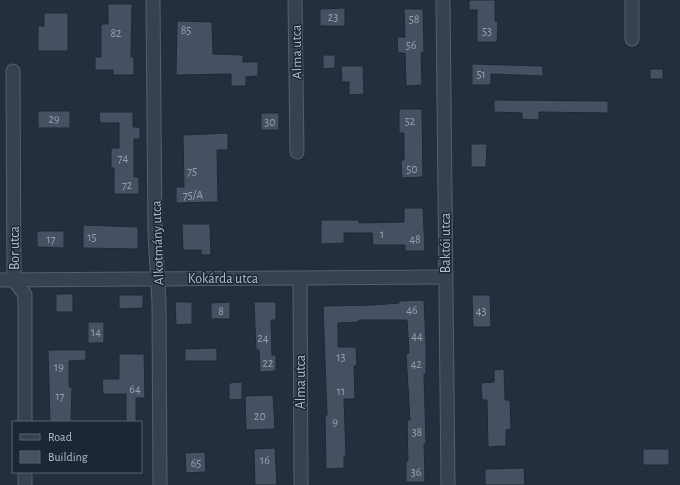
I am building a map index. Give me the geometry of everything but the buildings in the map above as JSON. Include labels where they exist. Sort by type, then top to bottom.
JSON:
[{"type":"street","name":"Alkotmány utca","points":[[153,0],[155,234],[158,278],[160,485]]},
{"type":"street","name":"Alma utca","points":[[296,0],[297,152]]},
{"type":"street","name":"Baktói utca","points":[[443,0],[448,485]]},
{"type":"street","points":[[632,0],[632,39]]},
{"type":"street","name":"Bor utca","points":[[13,71],[14,280],[25,295],[25,421]]},
{"type":"street","name":"Kokárda utca","points":[[0,280],[446,277]]},
{"type":"street","name":"Alma utca","points":[[300,279],[301,485]]},
{"type":"street","points":[[25,473],[25,485]]}]
